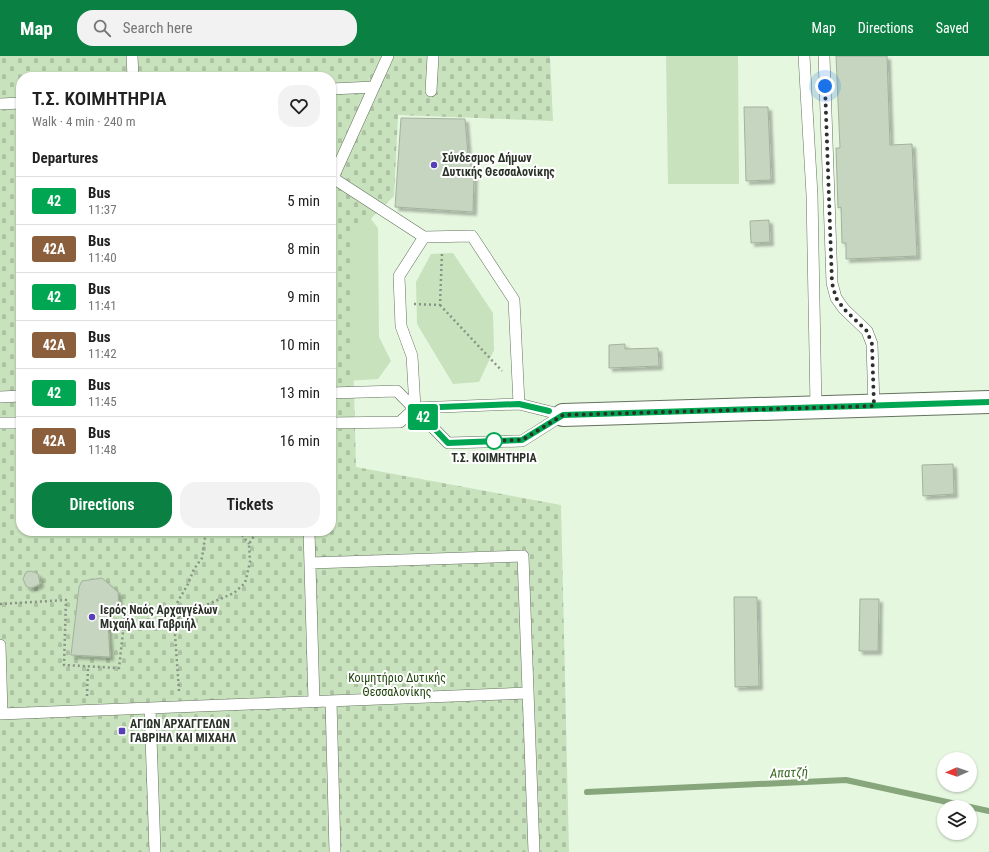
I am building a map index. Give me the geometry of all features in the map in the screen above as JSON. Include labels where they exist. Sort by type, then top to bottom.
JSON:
[{"type":"street","points":[[563,415],[989,402]]},
{"type":"lane","points":[[132,56],[133,72]]},
{"type":"lane","points":[[336,171],[388,56]]},
{"type":"lane","points":[[431,91],[432,56]]},
{"type":"lane","points":[[804,56],[812,195],[816,407]]},
{"type":"lane","points":[[824,56],[832,283],[836,298],[844,309],[867,331],[872,344],[874,406]]},
{"type":"lane","points":[[336,89],[374,87]]},
{"type":"lane","points":[[0,104],[16,103]]},
{"type":"lane","points":[[336,182],[424,237],[472,236],[514,300],[519,404]]},
{"type":"lane","points":[[415,408],[412,356],[401,326],[399,276],[424,237]]},
{"type":"lane","points":[[336,393],[397,391],[448,443],[522,440],[563,415]]},
{"type":"lane","points":[[0,397],[16,396]]},
{"type":"lane","points":[[336,423],[400,422],[415,408],[519,404],[563,415]]},
{"type":"lane","points":[[0,423],[16,423]]},
{"type":"lane","points":[[309,536],[314,702]]},
{"type":"lane","points":[[310,563],[523,556],[534,852]]},
{"type":"lane","points":[[0,645],[1,714],[528,693]]},
{"type":"lane","points":[[331,701],[335,852]]},
{"type":"lane","points":[[150,708],[155,852]]},
{"type":"path","points":[[440,305],[442,237]]},
{"type":"path","points":[[400,303],[440,305],[519,389]]},
{"type":"path","points":[[181,620],[177,603],[188,584],[194,569],[202,558],[205,536]]},
{"type":"path","points":[[184,707],[179,691],[175,635],[181,620],[192,611],[234,593],[245,582],[250,562],[249,544],[243,536]]},
{"type":"path","points":[[249,544],[254,536]]},
{"type":"path","points":[[0,604],[66,600],[64,665],[119,668],[125,614],[170,612],[181,620]]},
{"type":"path","points":[[87,711],[88,666]]},
{"type":"green space","name":"Κοιμητήριο Δυτικής Θεσσαλονίκης","points":[[0,56],[550,56],[553,121],[398,115],[394,196],[350,239],[356,467],[561,505],[569,852],[0,852]]},
{"type":"green space","points":[[666,56],[738,56],[739,184],[668,184]]},
{"type":"green space","points":[[371,219],[378,228],[379,337],[391,361],[378,379],[336,382],[336,224]]},
{"type":"green space","points":[[453,253],[493,313],[494,350],[479,382],[453,384],[417,324],[416,282],[431,254]]},
{"type":"building","points":[[836,56],[887,56],[890,145],[912,144],[917,256],[846,259],[846,243],[842,243],[841,207],[838,208],[836,148],[840,148]]},
{"type":"building","points":[[744,107],[768,107],[771,180],[746,181]]},
{"type":"building","name":"Σύνδεσμος Δήμων Δυτικής Θεσσαλονίκης","points":[[401,118],[465,119],[468,155],[474,176],[473,212],[395,207]]},
{"type":"building","points":[[769,220],[770,242],[751,243],[750,221]]},
{"type":"building","points":[[625,344],[625,349],[658,348],[659,366],[609,368],[609,345]]},
{"type":"building","points":[[953,464],[954,494],[923,496],[922,465]]},
{"type":"building","points":[[30,571],[38,574],[40,584],[30,588],[26,586],[23,579],[26,572]]},
{"type":"building","name":"Ιερός Ναός Αρχαγγέλων Μιχαήλ και Γαβριήλ","points":[[102,578],[118,592],[119,608],[109,610],[108,624],[110,657],[71,655],[79,587],[82,581]]},
{"type":"building","points":[[734,597],[757,597],[759,686],[735,687]]},
{"type":"building","points":[[860,599],[879,599],[878,651],[859,651]]},
{"type":"waterway","name":"Απατζή","points":[[587,792],[846,780],[989,811]]},
{"type":"bus line","name":"42","points":[[549,411],[519,404],[415,408],[448,443],[522,440],[563,415],[989,402]]},
{"type":"place","name":"Σύνδεσμος Δήμων Δυτικής Θεσσαλονίκης","points":[[434,165]]},
{"type":"place","name":"Τ.Σ. ΚΟΙΜΗΤΗΡΙΑ","points":[[494,441]]},
{"type":"place","name":"Ιερός Ναός Αρχαγγέλων Μιχαήλ και Γαβριήλ","points":[[92,617]]},
{"type":"place","name":"ΑΓΙΩΝ ΑΡΧΑΓΓΕΛΩΝ ΓΑΒΡΙΗΛ ΚΑΙ ΜΙΧΑΗΛ","points":[[122,731]]},
{"type":"route","points":[[494,441],[492,441],[522,440],[563,415],[874,406],[872,344],[867,331],[844,309],[836,298],[832,283],[825,86]]}]
